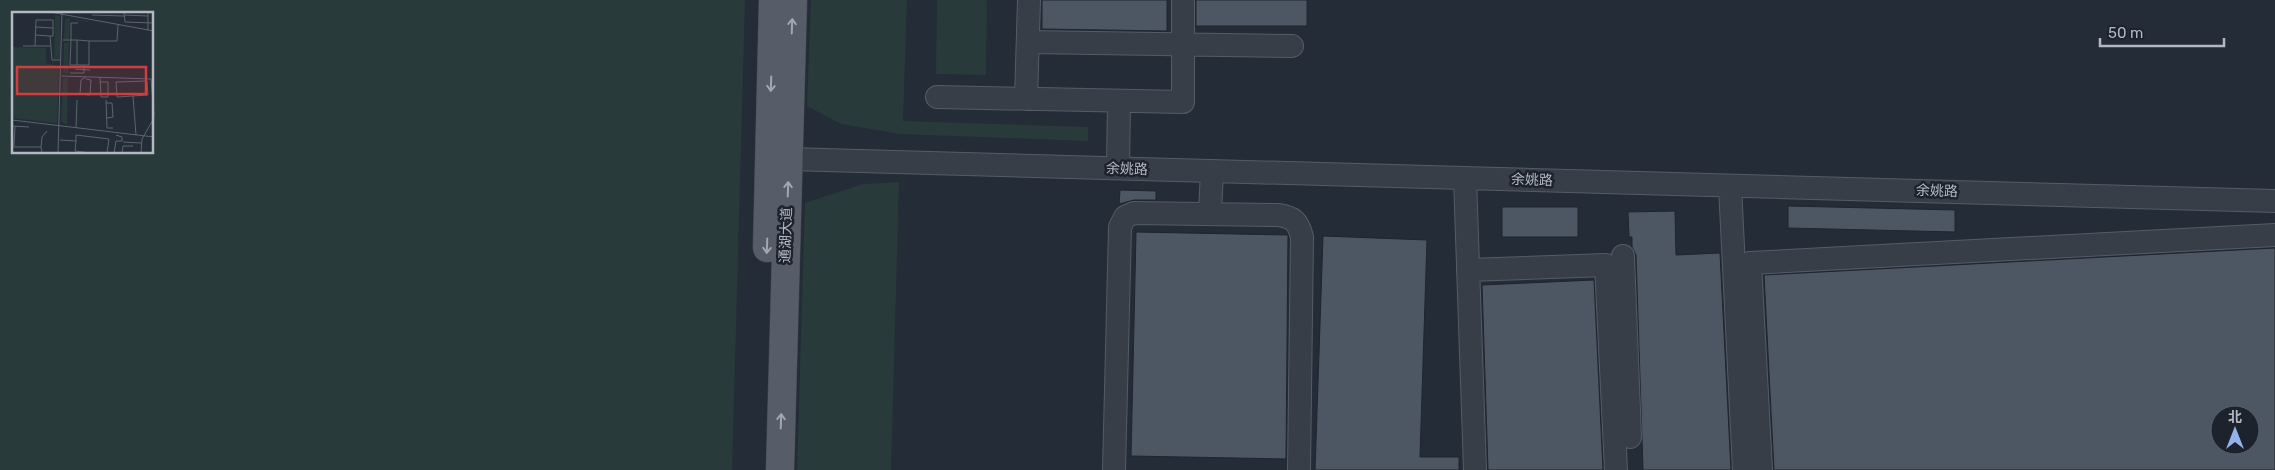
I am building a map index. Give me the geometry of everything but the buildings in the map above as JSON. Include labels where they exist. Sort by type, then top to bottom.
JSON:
[{"type":"main road","name":"通湖大道","points":[[761,470],[773,0]]},
{"type":"main road","name":"通湖大道","points":[[780,470],[793,0]]},
{"type":"street","points":[[1026,99],[1028,0]]},
{"type":"street","points":[[937,97],[1183,102],[1183,0]]},
{"type":"street","points":[[1028,42],[1292,46]]},
{"type":"street","points":[[1118,168],[1119,101]]},
{"type":"street","name":"余姚路","points":[[788,159],[2275,201]]},
{"type":"street","points":[[1210,213],[1212,171]]},
{"type":"street","points":[[1465,178],[1475,470]]},
{"type":"street","points":[[1730,186],[1744,470]]},
{"type":"street","points":[[1114,470],[1120,227],[1125,217],[1134,213],[1278,214],[1291,217],[1299,225],[1302,236],[1299,470]]},
{"type":"street","points":[[1761,470],[1750,263],[2275,235]]},
{"type":"street","points":[[1623,256],[1631,470]]},
{"type":"street","points":[[1468,270],[1606,265],[1616,470]]},
{"type":"shaded area","points":[[0,0],[745,0],[732,470],[0,470]]},
{"type":"shaded area","points":[[811,0],[907,0],[903,121],[1088,127],[1088,141],[900,134],[841,124],[807,106]]},
{"type":"shaded area","points":[[937,0],[987,0],[986,75],[936,74]]},
{"type":"shaded area","points":[[899,182],[891,470],[797,470],[805,203],[863,184]]}]
